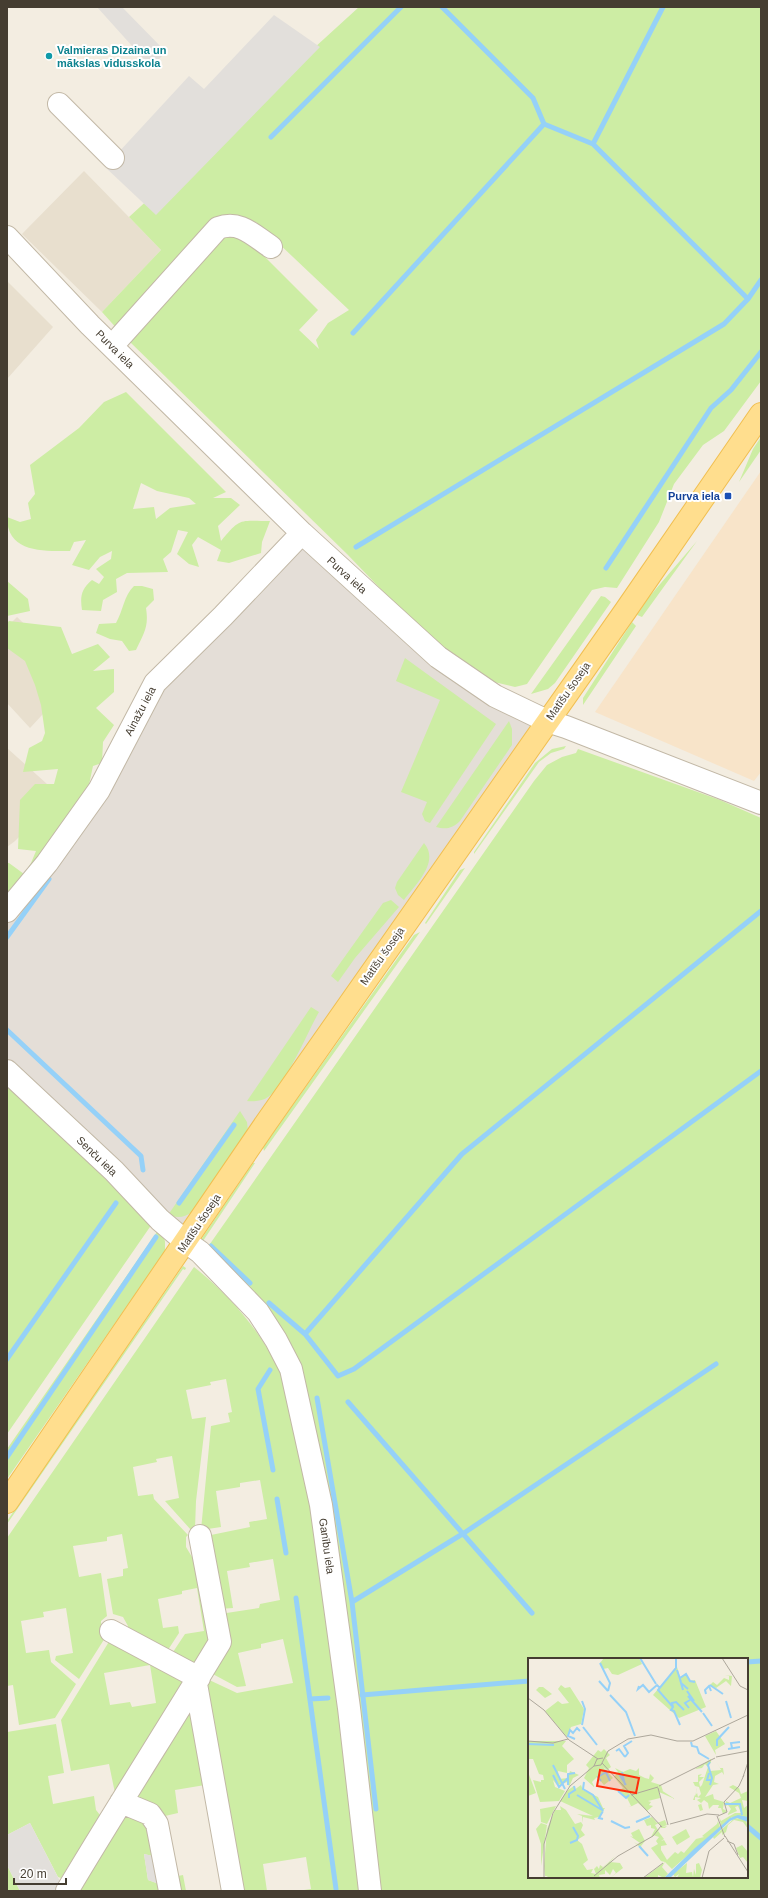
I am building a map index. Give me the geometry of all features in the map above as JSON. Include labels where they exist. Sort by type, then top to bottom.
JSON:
[{"type":"main road","name":"Matīšu šoseja","points":[[7,1502],[186,1242],[266,1122],[761,414]]},
{"type":"street","points":[[59,104],[113,158]]},
{"type":"street","points":[[112,346],[218,228],[227,225],[237,225],[271,247]]},
{"type":"street","name":"Purva iela","points":[[7,237],[112,346],[302,534],[438,657],[495,696],[547,721],[761,803]]},
{"type":"street","name":"Ainažu iela","points":[[7,910],[47,863],[99,790],[154,683],[223,616],[302,534]]},
{"type":"street","name":"Senču iela","points":[[7,1071],[114,1171],[160,1220],[186,1242]]},
{"type":"street","name":"Ganību iela","points":[[186,1242],[200,1252],[258,1312],[276,1340],[291,1369],[322,1505],[349,1708],[370,1891]]},
{"type":"street","points":[[67,1891],[120,1802],[220,1642],[200,1536]]},
{"type":"street","points":[[111,1631],[197,1681]]},
{"type":"street","points":[[197,1681],[233,1891]]},
{"type":"street","points":[[120,1802],[150,1814],[157,1824],[170,1891]]},
{"type":"shaded area","points":[[97,7],[122,7],[166,52],[151,67]]},
{"type":"shaded area","points":[[274,15],[320,47],[156,215],[105,167],[189,76],[204,89]]},
{"type":"shaded area","points":[[84,171],[161,250],[102,312],[22,234]]},
{"type":"shaded area","points":[[7,281],[53,327],[7,379]]},
{"type":"shaded area","points":[[761,471],[761,772],[754,781],[595,712]]},
{"type":"shaded area","points":[[302,533],[438,657],[547,721],[186,1242],[7,1072],[7,911],[47,863],[155,683]]},
{"type":"shaded area","points":[[17,617],[78,676],[30,728],[7,703],[7,627]]},
{"type":"shaded area","points":[[7,748],[57,793],[31,825],[7,847]]},
{"type":"shaded area","points":[[30,1823],[65,1891],[20,1891],[7,1865],[7,1835]]},
{"type":"shaded area","points":[[144,1854],[157,1857],[162,1885],[148,1880]]},
{"type":"green space","points":[[359,7],[761,7],[761,381],[724,431],[703,445],[674,484],[659,522],[617,588],[605,587],[592,590],[527,684],[515,687],[494,682],[441,647],[399,608],[347,554],[130,342],[215,240],[230,234],[247,239],[318,310],[299,330],[319,349],[316,340],[328,323],[349,310],[256,222],[237,219],[217,223],[200,236],[119,331],[102,312],[161,250],[129,217]]},
{"type":"green space","points":[[126,392],[226,492],[213,498],[231,498],[240,505],[218,526],[221,541],[237,524],[241,522],[270,521],[262,542],[261,553],[229,563],[217,561],[221,550],[198,537],[192,545],[199,567],[189,564],[177,554],[188,532],[178,530],[171,552],[163,559],[168,572],[127,573],[116,579],[117,592],[103,600],[101,611],[82,610],[81,597],[83,590],[92,580],[99,584],[104,577],[96,569],[111,559],[112,551],[100,557],[89,570],[72,565],[86,540],[74,542],[70,551],[49,551],[28,548],[13,538],[9,529],[7,517],[20,522],[31,519],[28,503],[35,494],[30,465],[79,428],[104,402]],"holes":[[[141,483],[157,491],[189,498],[196,504],[170,508],[156,519],[154,507],[133,509]]]},
{"type":"green space","points":[[761,437],[761,450],[739,482],[753,449]]},
{"type":"green space","points":[[697,541],[642,617],[637,615],[649,597]]},
{"type":"green space","points":[[7,581],[28,599],[30,611],[7,616]]},
{"type":"green space","points":[[134,586],[142,586],[153,589],[154,600],[146,608],[146,625],[136,650],[129,651],[122,641],[110,639],[96,633],[99,624],[116,623],[126,598]]},
{"type":"green space","points":[[601,596],[605,597],[611,602],[555,683],[548,689],[531,694]]},
{"type":"green space","points":[[9,621],[61,627],[72,654],[98,644],[110,657],[93,671],[114,669],[114,692],[96,708],[114,725],[103,742],[102,763],[93,766],[87,794],[7,908],[7,863],[24,874],[36,851],[18,849],[20,800],[35,784],[54,784],[58,769],[23,772],[29,748],[42,741],[45,733],[41,705],[25,661],[7,648],[7,623]]},
{"type":"green space","points":[[632,622],[636,626],[583,705],[583,698]]},
{"type":"green space","points":[[405,658],[496,724],[430,823],[425,821],[422,814],[427,802],[401,792],[440,700],[396,681]]},
{"type":"green space","points":[[509,721],[512,729],[512,745],[460,821],[449,828],[436,827]]},
{"type":"green space","points":[[566,746],[564,749],[551,753],[539,762],[474,854],[535,763],[552,749]]},
{"type":"green space","points":[[578,749],[720,800],[761,818],[761,1891],[377,1891],[300,1389],[205,1251],[534,781],[547,765],[562,757],[576,753]]},
{"type":"green space","points":[[424,843],[428,850],[428,865],[420,880],[404,900],[398,895],[395,888],[397,882]]},
{"type":"green space","points":[[465,868],[426,924],[425,923],[460,870]]},
{"type":"green space","points":[[391,900],[399,907],[355,958],[338,982],[331,976],[383,903]]},
{"type":"green space","points":[[420,932],[264,1151],[263,1147],[414,935]]},
{"type":"green space","points":[[311,1007],[319,1012],[282,1082],[268,1097],[258,1101],[247,1101]]},
{"type":"green space","points":[[7,1084],[152,1224],[7,1434]]},
{"type":"green space","points":[[240,1111],[247,1122],[248,1131],[192,1212],[180,1217],[168,1215]]},
{"type":"green space","points":[[253,1163],[255,1163],[201,1244],[200,1241]]},
{"type":"green space","points":[[159,1229],[165,1241],[165,1251],[7,1479],[7,1449]]},
{"type":"green space","points":[[183,1266],[186,1268],[185,1270],[183,1269],[7,1524],[7,1521]]},
{"type":"green space","points":[[194,1267],[232,1302],[255,1330],[274,1359],[282,1375],[290,1398],[315,1530],[348,1780],[359,1877],[358,1891],[297,1891],[311,1889],[306,1857],[263,1864],[267,1891],[235,1891],[199,1686],[205,1678],[237,1693],[293,1683],[283,1639],[261,1644],[261,1648],[238,1653],[246,1686],[237,1687],[209,1672],[219,1656],[223,1644],[220,1614],[259,1608],[260,1604],[280,1600],[273,1559],[249,1563],[250,1567],[227,1571],[233,1608],[219,1609],[208,1557],[213,1546],[211,1535],[250,1527],[249,1522],[267,1519],[260,1480],[240,1483],[240,1487],[216,1491],[221,1527],[201,1530],[211,1426],[230,1422],[228,1413],[232,1412],[226,1379],[210,1382],[211,1385],[186,1390],[192,1419],[206,1417],[196,1501],[195,1529],[191,1530],[165,1501],[179,1498],[172,1456],[156,1459],[157,1462],[133,1467],[138,1496],[153,1494],[154,1499],[188,1535],[186,1537],[186,1547],[192,1557],[200,1558],[215,1641],[202,1667],[195,1671],[169,1658],[185,1634],[204,1631],[197,1588],[182,1591],[182,1594],[158,1599],[163,1628],[178,1626],[179,1633],[164,1656],[127,1636],[128,1626],[123,1617],[113,1614],[107,1579],[123,1576],[123,1569],[128,1568],[122,1534],[107,1537],[107,1541],[73,1546],[79,1577],[101,1573],[107,1616],[101,1621],[101,1632],[105,1638],[79,1679],[55,1660],[56,1656],[73,1653],[66,1608],[43,1612],[44,1617],[21,1621],[26,1653],[49,1650],[51,1662],[76,1684],[55,1718],[19,1725],[13,1685],[7,1686],[7,1538]]},
{"type":"green space","points":[[110,1640],[188,1679],[115,1793],[109,1764],[71,1771],[61,1720]],"holes":[[[150,1665],[156,1703],[132,1707],[130,1702],[110,1705],[104,1673]]]},
{"type":"green space","points":[[188,1704],[205,1785],[175,1790],[178,1813],[165,1816],[129,1798]]},
{"type":"green space","points":[[56,1724],[64,1773],[48,1776],[53,1804],[94,1796],[96,1810],[100,1815],[61,1878],[58,1877],[30,1823],[7,1835],[7,1732]]},
{"type":"green space","points":[[124,1811],[150,1822],[157,1857],[144,1854],[148,1880],[162,1885],[163,1891],[74,1891]]},
{"type":"green space","points":[[7,1865],[20,1891],[7,1891]]},
{"type":"green space","points":[[183,1875],[186,1891],[175,1891],[173,1877]]},
{"type":"waterway","points":[[271,137],[401,7]]},
{"type":"waterway","points":[[442,7],[533,98],[544,124],[593,144],[748,299]]},
{"type":"waterway","points":[[593,144],[663,7]]},
{"type":"waterway","points":[[353,333],[544,124]]},
{"type":"waterway","points":[[356,547],[724,324],[748,299],[761,280]]},
{"type":"waterway","points":[[606,568],[711,408],[731,390],[761,352]]},
{"type":"waterway","points":[[7,937],[49,879]]},
{"type":"waterway","points":[[305,1334],[462,1154],[761,911]]},
{"type":"waterway","points":[[7,1030],[141,1156],[143,1170]]},
{"type":"waterway","points":[[269,1303],[305,1334],[338,1376],[354,1369],[761,1071]]},
{"type":"waterway","points":[[179,1203],[234,1125]]},
{"type":"waterway","points":[[7,1359],[116,1203]]},
{"type":"waterway","points":[[7,1457],[156,1237]]},
{"type":"waterway","points":[[211,1246],[250,1283]]},
{"type":"waterway","points":[[352,1602],[464,1533],[716,1364]]},
{"type":"waterway","points":[[270,1370],[258,1389],[273,1470]]},
{"type":"waterway","points":[[317,1398],[352,1602],[376,1809]]},
{"type":"waterway","points":[[348,1402],[532,1613]]},
{"type":"waterway","points":[[277,1499],[286,1553]]},
{"type":"waterway","points":[[296,1598],[336,1889]]},
{"type":"waterway","points":[[748,1662],[761,1661]]},
{"type":"waterway","points":[[362,1695],[528,1681]]},
{"type":"waterway","points":[[310,1699],[328,1698]]},
{"type":"waterway","points":[[748,1827],[761,1838]]},
{"type":"place","name":"Valmieras Dizaina un mākslas vidusskola","points":[[49,56]]},
{"type":"place","name":"Purva iela","points":[[728,496]]}]
